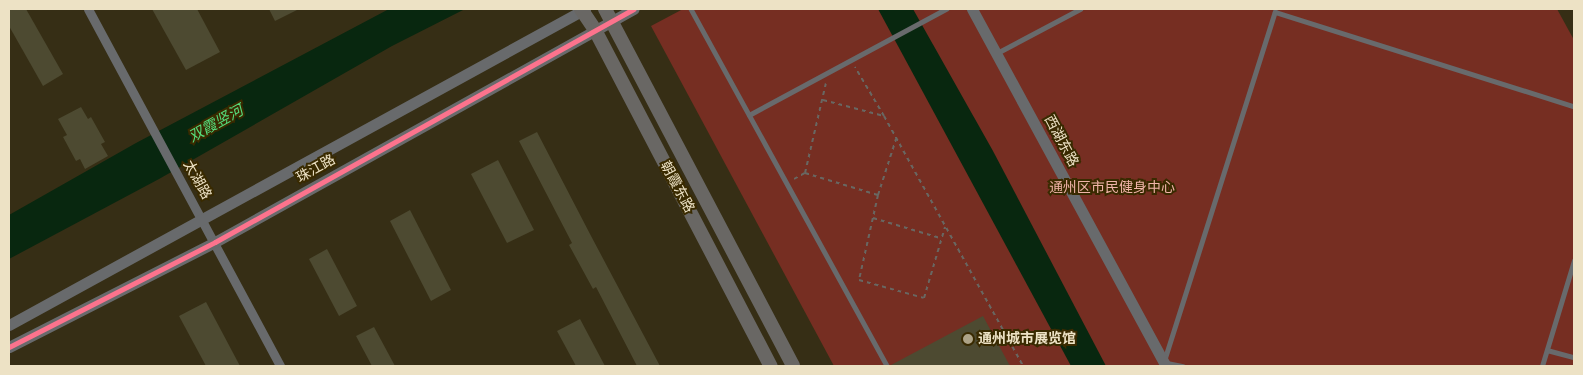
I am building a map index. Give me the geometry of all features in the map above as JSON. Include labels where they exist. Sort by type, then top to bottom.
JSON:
[{"type":"main road","name":"朝霞东路","points":[[583,9],[771,366]]},
{"type":"main road","name":"朝霞东路","points":[[608,15],[793,366]]},
{"type":"street","name":"太湖路","points":[[88,9],[280,366]]},
{"type":"street","name":"珠江路","points":[[9,326],[583,9]]},
{"type":"street","name":"珠江路","points":[[9,347],[215,242],[595,30],[608,15],[633,9]]},
{"type":"street","name":"西湖东路","points":[[972,9],[1162,365]]},
{"type":"lane","points":[[691,9],[788,182],[887,366]]},
{"type":"lane","points":[[749,115],[946,9]]},
{"type":"lane","points":[[997,53],[1080,9]]},
{"type":"lane","points":[[1183,366],[1162,365],[1275,10],[1574,106]]},
{"type":"lane","points":[[1542,366],[1574,261]]},
{"type":"lane","points":[[1547,350],[1574,357]]},
{"type":"path","points":[[851,60],[1023,366]]},
{"type":"path","points":[[788,182],[805,172],[826,84],[820,76]]},
{"type":"path","points":[[823,100],[884,116]]},
{"type":"path","points":[[896,138],[878,195],[859,280],[924,298],[945,226]]},
{"type":"path","points":[[805,172],[878,195]]},
{"type":"path","points":[[873,218],[941,238]]},
{"type":"green space","name":"通州区市民健身中心","points":[[683,9],[1557,9],[1574,40],[1574,366],[834,366],[651,26]]},
{"type":"water","name":"双霞竖河","points":[[389,9],[465,9],[392,46],[159,179],[9,259],[9,215],[136,143]]},
{"type":"water","points":[[878,9],[913,9],[993,151],[1106,366],[1071,366]]},
{"type":"building","points":[[9,9],[26,9],[63,74],[43,86],[9,26]]},
{"type":"building","points":[[152,9],[197,9],[220,52],[186,70]]},
{"type":"building","points":[[269,9],[299,9],[275,21]]},
{"type":"building","points":[[81,107],[88,119],[91,117],[105,142],[101,144],[108,156],[85,169],[80,159],[76,161],[63,137],[67,135],[58,119]]},
{"type":"building","points":[[537,132],[660,366],[637,366],[596,287],[593,289],[569,245],[572,243],[519,141]]},
{"type":"building","points":[[498,160],[534,230],[507,243],[471,174]]},
{"type":"building","points":[[410,210],[451,290],[431,301],[390,221]]},
{"type":"building","points":[[327,249],[357,306],[339,316],[309,259]]},
{"type":"building","points":[[206,302],[240,366],[206,366],[179,316]]},
{"type":"building","name":"通州城市展览馆","points":[[983,316],[1010,366],[891,366],[891,365]]},
{"type":"building","points":[[580,319],[605,366],[576,366],[557,331]]},
{"type":"building","points":[[374,327],[395,366],[372,366],[356,336]]},
{"type":"transit line","points":[[9,347],[215,242],[633,9]]},
{"type":"place","name":"通州城市展览馆","points":[[968,339]]}]
